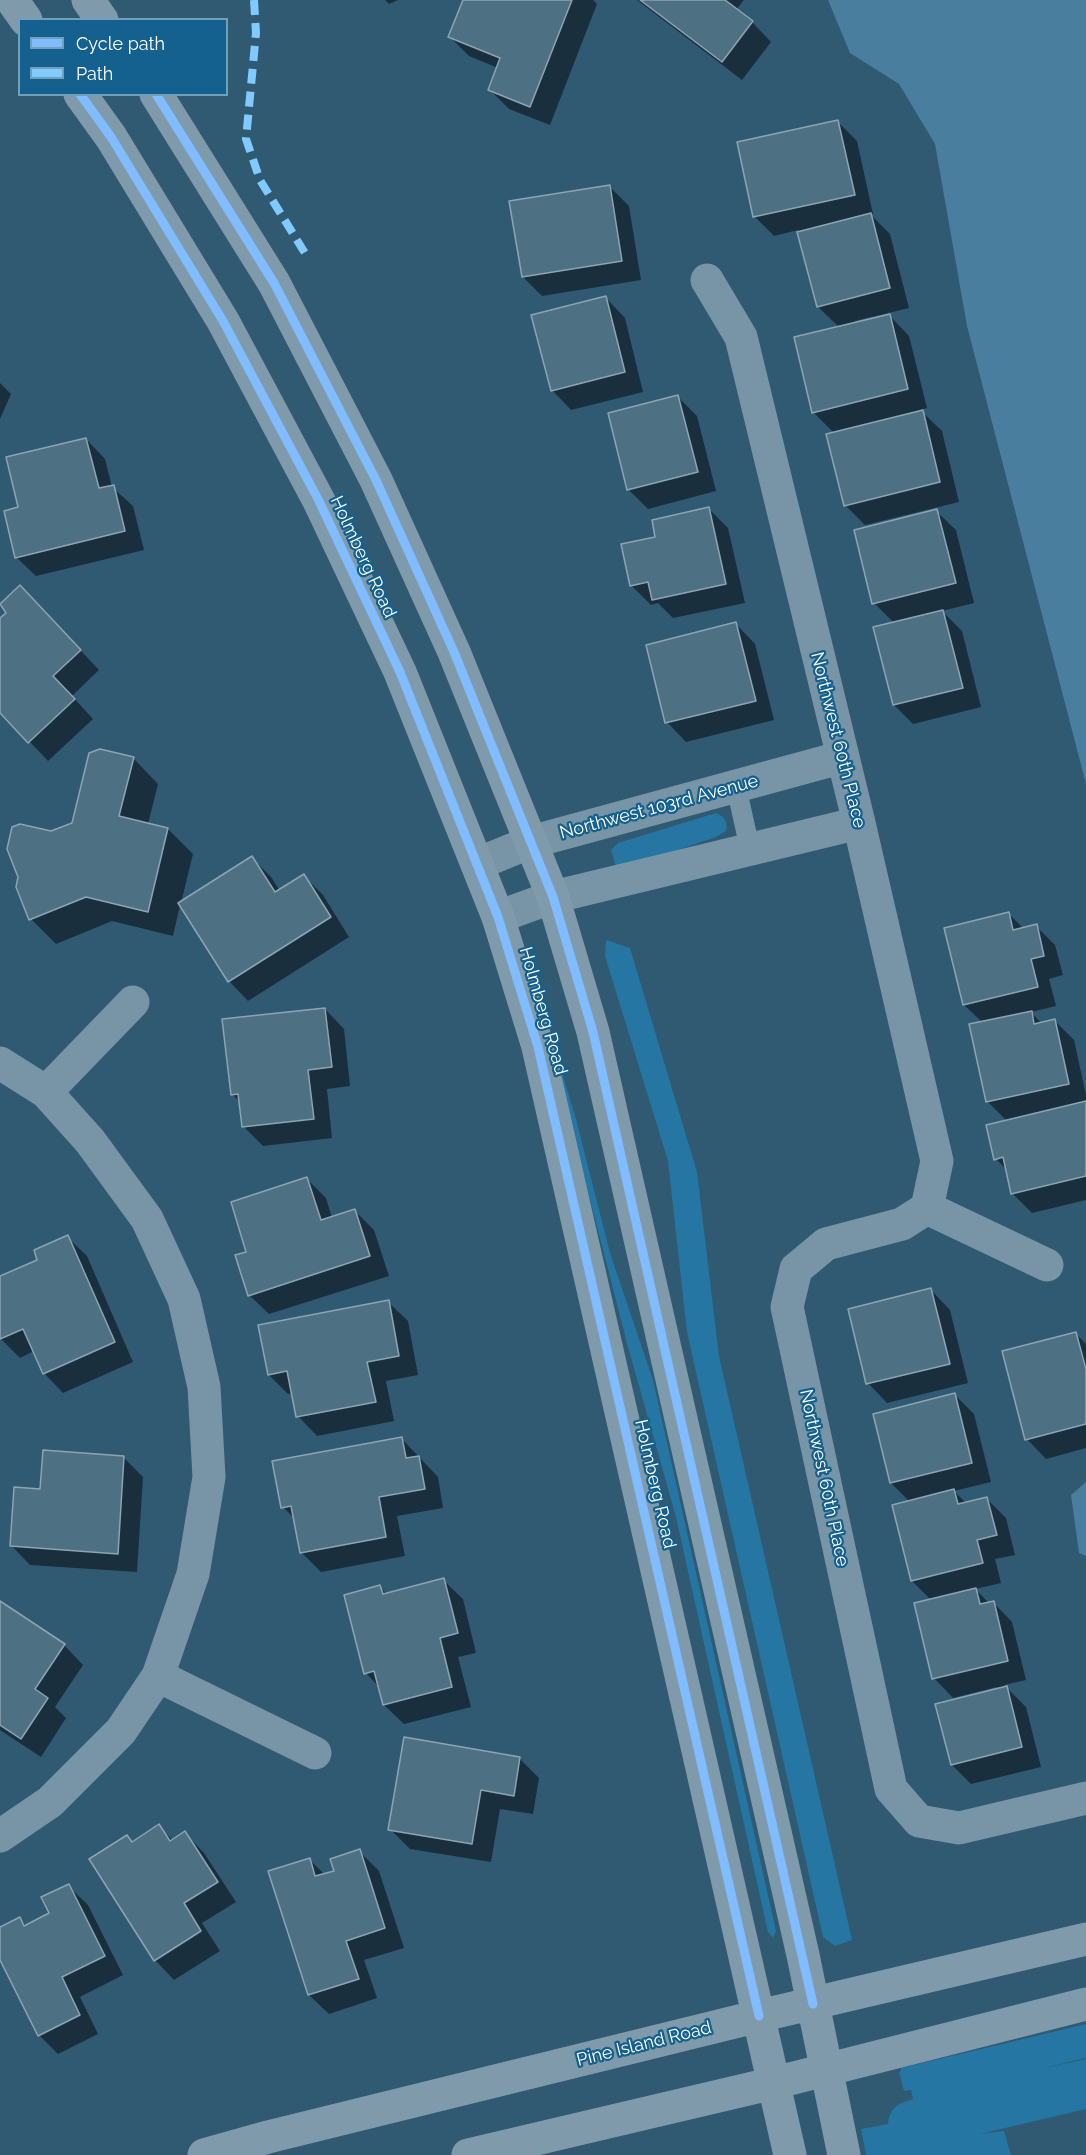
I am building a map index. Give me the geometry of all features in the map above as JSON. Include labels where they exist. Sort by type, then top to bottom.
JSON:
[{"type":"street","points":[[12,0],[25,18]]},
{"type":"street","points":[[88,0],[101,18]]},
{"type":"street","name":"Holmberg Road","points":[[81,96],[111,136],[223,321],[319,501],[400,672],[498,917],[538,1047],[790,2155]]},
{"type":"street","points":[[157,96],[273,283],[376,480],[454,652],[553,897],[593,1032],[813,2004],[844,2155]]},
{"type":"street","name":"Northwest 60th Place","points":[[707,280],[741,337],[859,824],[937,1161],[927,1208],[902,1224],[826,1244],[796,1269],[787,1307],[891,1789],[919,1821],[959,1828],[1086,1798]]},
{"type":"street","name":"Northwest 103rd Avenue","points":[[477,864],[531,842],[843,757]]},
{"type":"street","points":[[498,917],[553,897],[859,824]]},
{"type":"street","points":[[46,1092],[133,1002]]},
{"type":"street","points":[[0,1063],[46,1092],[90,1141],[147,1219],[184,1299],[204,1387],[209,1477],[193,1574],[158,1676],[121,1731],[50,1802],[0,1836]]},
{"type":"street","points":[[927,1208],[1047,1265]]},
{"type":"street","points":[[158,1676],[315,1753]]},
{"type":"street","name":"Pine Island Road","points":[[204,2155],[268,2137],[759,2016],[1086,1939]]},
{"type":"street","points":[[468,2155],[774,2083],[1086,2004]]},
{"type":"lane","points":[[736,786],[750,849]]},
{"type":"shaded area","points":[[828,0],[1086,0],[1086,784],[967,326],[935,144],[899,84],[850,53]]},
{"type":"shaded area","points":[[716,813],[724,818],[727,825],[726,831],[716,837],[621,869],[615,864],[611,850],[618,843]]},
{"type":"shaded area","points":[[606,940],[630,948],[697,1172],[719,1356],[852,1940],[835,1946],[823,1937],[687,1332],[668,1161],[605,956]]},
{"type":"shaded area","points":[[532,974],[576,1119],[610,1253],[653,1380],[776,1931],[773,1938],[768,1932],[676,1517],[628,1347]]},
{"type":"shaded area","points":[[1086,1482],[1086,1556],[1079,1553],[1071,1495]]},
{"type":"shaded area","points":[[1086,2024],[1086,2058],[1040,2069],[1086,2059],[1086,2109],[980,2134],[1004,2131],[1011,2155],[866,2155],[861,2129],[888,2124],[890,2114],[895,2107],[913,2099],[911,2090],[904,2091],[899,2072],[901,2068]]},
{"type":"building","points":[[463,0],[572,0],[530,107],[488,90],[500,58],[448,37]]},
{"type":"building","points":[[640,0],[725,0],[753,21],[722,62]]},
{"type":"building","points":[[838,120],[855,195],[753,217],[737,142]]},
{"type":"building","points":[[610,185],[622,261],[522,277],[509,201]]},
{"type":"building","points":[[871,213],[890,288],[817,307],[797,232]]},
{"type":"building","points":[[606,296],[625,372],[551,391],[531,315]]},
{"type":"building","points":[[890,314],[908,389],[812,413],[794,337]]},
{"type":"building","points":[[678,395],[698,472],[627,490],[608,413]]},
{"type":"building","points":[[923,410],[940,482],[844,506],[826,434]]},
{"type":"building","points":[[86,438],[99,488],[114,485],[125,531],[15,558],[4,511],[18,507],[6,457]]},
{"type":"building","points":[[709,507],[726,584],[652,600],[648,582],[630,586],[621,544],[655,537],[652,520]]},
{"type":"building","points":[[937,509],[956,583],[872,604],[854,530]]},
{"type":"building","points":[[20,585],[81,650],[53,676],[75,699],[28,743],[0,713],[0,618],[6,613],[0,604]]},
{"type":"building","points":[[943,610],[963,688],[893,705],[873,627]]},
{"type":"building","points":[[736,622],[756,701],[665,723],[646,645]]},
{"type":"building","points":[[100,749],[134,757],[119,816],[168,828],[148,912],[86,897],[29,920],[16,887],[18,877],[7,849],[12,827],[20,824],[51,831],[72,823],[89,753]]},
{"type":"building","points":[[252,856],[275,892],[304,874],[331,917],[228,982],[178,903]]},
{"type":"building","points":[[1009,912],[1013,930],[1037,924],[1044,956],[1031,959],[1038,987],[963,1005],[944,928]]},
{"type":"building","points":[[325,1008],[332,1067],[308,1070],[314,1119],[242,1127],[238,1094],[231,1095],[222,1019]]},
{"type":"building","points":[[1032,1011],[1034,1024],[1055,1019],[1069,1084],[986,1102],[969,1024]]},
{"type":"building","points":[[1086,1101],[1086,1176],[1011,1194],[1003,1157],[994,1160],[986,1125]]},
{"type":"building","points":[[307,1177],[321,1220],[355,1209],[370,1256],[248,1296],[235,1255],[246,1252],[231,1202]]},
{"type":"building","points":[[68,1235],[115,1342],[43,1374],[23,1329],[0,1339],[0,1276],[37,1260],[34,1250]]},
{"type":"building","points":[[931,1288],[950,1364],[866,1384],[848,1309]]},
{"type":"building","points":[[389,1300],[399,1356],[367,1362],[376,1402],[296,1417],[287,1371],[268,1375],[258,1325]]},
{"type":"building","points":[[1076,1332],[1086,1369],[1086,1424],[1025,1440],[1002,1351]]},
{"type":"building","points":[[955,1393],[972,1463],[890,1483],[873,1414]]},
{"type":"building","points":[[402,1437],[406,1458],[419,1456],[425,1489],[379,1497],[386,1537],[300,1553],[291,1506],[281,1508],[272,1461]]},
{"type":"building","points":[[43,1450],[124,1456],[118,1554],[10,1546],[14,1487],[40,1489]]},
{"type":"building","points":[[954,1489],[958,1504],[987,1497],[997,1535],[977,1540],[983,1563],[911,1581],[892,1505]]},
{"type":"building","points":[[444,1578],[458,1633],[440,1638],[452,1687],[383,1705],[374,1671],[364,1674],[344,1595],[380,1585],[383,1594]]},
{"type":"building","points":[[976,1588],[980,1604],[994,1601],[1008,1661],[932,1679],[914,1603]]},
{"type":"building","points":[[0,1601],[65,1644],[35,1689],[48,1698],[21,1739],[0,1725]]},
{"type":"building","points":[[1007,1686],[1022,1747],[951,1765],[935,1704]]},
{"type":"building","points":[[404,1737],[520,1757],[514,1796],[481,1790],[472,1844],[388,1830]]},
{"type":"building","points":[[159,1824],[170,1841],[185,1831],[218,1882],[184,1903],[201,1931],[154,1961],[89,1859],[127,1835],[132,1842]]},
{"type":"building","points":[[360,1849],[385,1928],[346,1941],[359,1979],[308,1995],[268,1871],[310,1858],[315,1876],[334,1871],[330,1859]]},
{"type":"building","points":[[69,1884],[105,1956],[62,1977],[80,2015],[38,2036],[0,1960],[0,1927],[20,1917],[24,1926],[49,1913],[41,1897]]},
{"type":"marked path","points":[[254,0],[256,33],[246,139],[260,180],[308,258]]},
{"type":"cycle path","points":[[81,96],[111,137],[223,321],[319,501],[400,672],[498,917],[538,1047],[759,2016]]},
{"type":"cycle path","points":[[157,96],[274,283],[376,480],[454,652],[553,897],[593,1032],[813,2004]]}]
